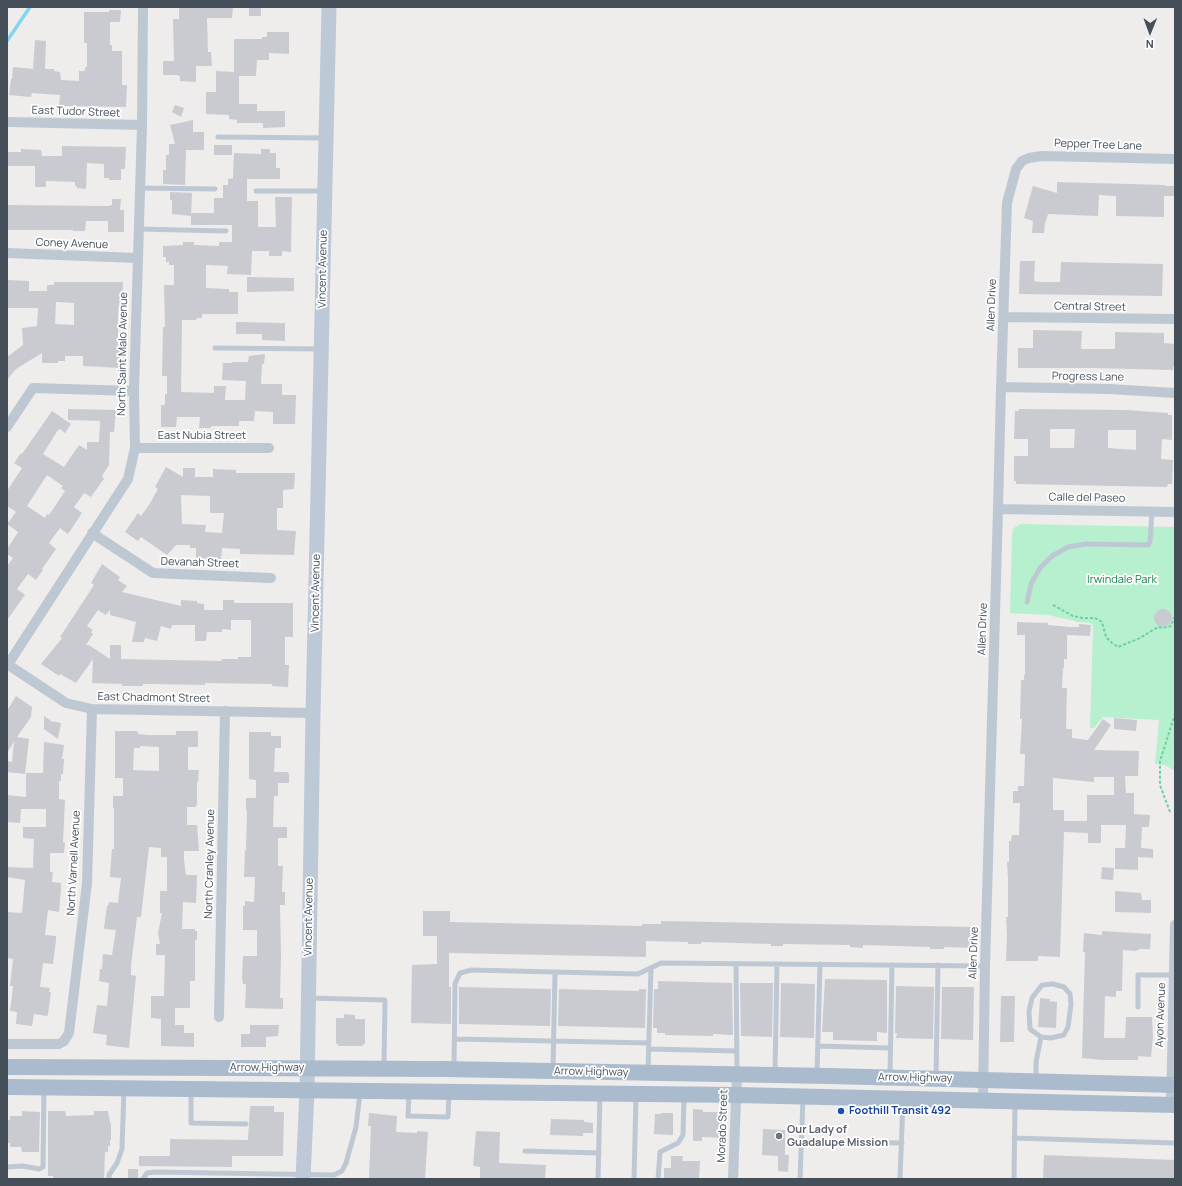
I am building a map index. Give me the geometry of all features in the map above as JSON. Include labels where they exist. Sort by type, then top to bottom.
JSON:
[{"type":"main road","name":"Arrow Highway","points":[[7,1067],[384,1068],[737,1075],[817,1075],[1173,1084]]},
{"type":"main road","name":"Arrow Highway","points":[[7,1087],[736,1095],[1173,1105]]},
{"type":"street","name":"North Saint Malo Avenue","points":[[7,665],[128,479],[135,448],[134,391],[142,125],[143,7]]},
{"type":"street","name":"Vincent Avenue","points":[[303,1177],[307,1091],[313,712],[329,7]]},
{"type":"street","name":"East Tudor Street","points":[[9,122],[142,125]]},
{"type":"street","name":"Pepper Tree Lane","points":[[1022,161],[1029,158],[1042,156],[1175,159]]},
{"type":"street","name":"Allen Drive","points":[[983,1100],[985,966],[1007,203],[1016,169],[1022,161]]},
{"type":"street","name":"Coney Avenue","points":[[7,253],[137,258]]},
{"type":"street","name":"Central Street","points":[[1004,317],[1175,319]]},
{"type":"street","name":"Progress Lane","points":[[1001,387],[1109,389],[1175,393]]},
{"type":"street","points":[[7,427],[33,388],[134,391]]},
{"type":"street","name":"East Nubia Street","points":[[135,448],[269,448]]},
{"type":"street","name":"Calle del Paseo","points":[[998,509],[1175,512]]},
{"type":"street","name":"Devanah Street","points":[[92,533],[153,573],[271,578]]},
{"type":"street","name":"East Chadmont Street","points":[[7,665],[66,703],[92,709],[313,712]]},
{"type":"street","name":"North Varnell Avenue","points":[[7,1044],[52,1045],[64,1041],[69,1033],[87,883],[92,709]]},
{"type":"street","name":"North Cranley Avenue","points":[[219,1017],[226,711]]},
{"type":"street","name":"Ayon Avenue","points":[[1173,1105],[1175,925]]},
{"type":"street","name":"Morado Street","points":[[733,1179],[737,1075]]},
{"type":"lane","points":[[218,136],[326,138]]},
{"type":"lane","points":[[139,188],[215,189]]},
{"type":"lane","points":[[256,191],[325,192]]},
{"type":"lane","points":[[138,229],[226,231]]},
{"type":"lane","points":[[215,348],[321,349]]},
{"type":"lane","points":[[1027,602],[1031,584],[1040,568],[1052,556],[1068,547],[1086,544],[1148,545],[1150,542],[1152,511]]},
{"type":"lane","points":[[454,1070],[455,984],[460,973],[472,970],[638,974],[661,963],[985,966]]},
{"type":"lane","points":[[736,964],[737,1075]]},
{"type":"lane","points":[[775,1075],[777,964]]},
{"type":"lane","points":[[817,1075],[820,964]]},
{"type":"lane","points":[[890,1077],[892,965]]},
{"type":"lane","points":[[936,1078],[938,965]]},
{"type":"lane","points":[[648,1073],[650,968]]},
{"type":"lane","points":[[553,1072],[555,972]]},
{"type":"lane","points":[[1138,1007],[1138,975],[1174,975]]},
{"type":"lane","points":[[1053,984],[1064,987],[1070,994],[1071,1004],[1068,1027],[1064,1035],[1051,1038],[1042,1037],[1030,1029],[1028,1011],[1032,998],[1042,985],[1053,984]]},
{"type":"lane","points":[[308,998],[385,1000],[384,1068]]},
{"type":"lane","points":[[1036,1081],[1036,1062],[1042,1037]]},
{"type":"lane","points":[[455,1039],[554,1041],[737,1050]]},
{"type":"lane","points":[[818,1046],[890,1048]]},
{"type":"lane","points":[[7,1167],[23,1166],[39,1169],[42,1167],[44,1088]]},
{"type":"lane","points":[[109,1179],[109,1175],[117,1162],[122,1149],[124,1088]]},
{"type":"lane","points":[[191,1089],[191,1124],[246,1124]]},
{"type":"lane","points":[[143,1179],[147,1174],[156,1172],[303,1177],[334,1175],[342,1171],[346,1163],[356,1127],[360,1091]]},
{"type":"lane","points":[[409,1092],[408,1116],[448,1117],[449,1092]]},
{"type":"lane","points":[[598,1179],[600,1094]]},
{"type":"lane","points":[[634,1179],[636,1094]]},
{"type":"lane","points":[[658,1179],[660,1152],[678,1143],[683,1134],[684,1095]]},
{"type":"lane","points":[[800,1179],[803,1097]]},
{"type":"lane","points":[[900,1179],[903,1099]]},
{"type":"lane","points":[[1014,1179],[1015,1101]]},
{"type":"lane","points":[[1014,1138],[1175,1143]]},
{"type":"lane","points":[[801,1141],[902,1143]]},
{"type":"lane","points":[[524,1150],[599,1153]]},
{"type":"path","points":[[1053,604],[1073,616],[1095,618],[1102,622],[1106,637],[1118,647],[1138,639],[1158,627],[1163,628],[1171,626],[1174,618],[1175,619]]},
{"type":"path","points":[[1170,812],[1160,785],[1160,761],[1175,714]]},
{"type":"green space","name":"Irwindale Park","points":[[1020,524],[1175,527],[1175,771],[1165,765],[1155,764],[1159,720],[1103,717],[1094,728],[1090,728],[1093,626],[1091,623],[1079,622],[1048,615],[1010,613],[1012,533],[1014,528]]},
{"type":"building","points":[[179,7],[233,8],[232,18],[207,18],[208,52],[211,52],[212,66],[196,66],[196,82],[180,81],[180,76],[178,75],[163,75],[163,61],[174,61],[173,19],[179,19]]},
{"type":"building","points":[[249,7],[261,7],[261,16],[249,16]]},
{"type":"building","points":[[109,10],[121,10],[120,22],[110,22],[110,45],[112,45],[112,51],[122,51],[122,85],[127,85],[126,107],[59,106],[60,95],[32,93],[31,97],[9,95],[13,67],[33,69],[35,40],[46,41],[45,69],[54,69],[54,71],[60,72],[61,80],[79,81],[79,71],[85,71],[85,67],[87,67],[87,43],[84,43],[84,12],[109,12]]},
{"type":"building","points":[[267,32],[289,32],[289,54],[269,53],[269,60],[257,60],[256,76],[239,76],[239,104],[257,104],[257,111],[285,111],[285,127],[263,128],[263,123],[237,123],[237,120],[229,119],[229,115],[206,114],[206,92],[216,92],[216,71],[234,72],[234,39],[262,39],[262,37],[267,37]]},
{"type":"building","points":[[175,105],[184,108],[181,117],[172,112]]},
{"type":"building","points":[[193,120],[193,132],[204,132],[204,150],[186,150],[185,185],[163,184],[163,170],[166,170],[166,155],[169,155],[169,144],[175,144],[170,125]]},
{"type":"building","points":[[214,145],[232,145],[232,155],[214,155]]},
{"type":"building","points":[[62,146],[126,147],[125,169],[121,169],[121,180],[109,180],[109,178],[104,178],[104,164],[87,163],[86,189],[77,188],[77,186],[75,186],[75,182],[46,181],[46,187],[35,187],[35,166],[7,166],[7,152],[21,152],[21,149],[41,150],[42,156],[62,156]]},
{"type":"building","points":[[261,149],[270,149],[270,153],[276,153],[276,168],[280,168],[280,179],[247,179],[247,201],[258,201],[258,227],[276,227],[275,197],[292,197],[291,252],[282,251],[282,256],[269,256],[269,251],[252,251],[251,275],[227,274],[228,266],[206,265],[206,288],[229,289],[229,292],[238,292],[238,314],[202,314],[202,318],[197,318],[196,320],[182,320],[181,392],[214,393],[214,386],[226,386],[225,400],[245,400],[246,381],[222,380],[223,363],[248,362],[249,356],[265,354],[264,364],[262,364],[261,384],[282,384],[282,395],[296,395],[295,424],[273,424],[273,412],[255,411],[254,421],[239,421],[239,426],[211,426],[211,428],[199,428],[200,417],[177,417],[176,427],[161,427],[161,405],[165,405],[165,394],[167,394],[167,376],[162,376],[163,327],[165,327],[164,285],[174,285],[174,265],[169,265],[169,262],[166,262],[166,257],[163,257],[163,246],[183,245],[183,242],[194,242],[194,245],[219,246],[219,242],[232,242],[232,225],[191,225],[191,213],[214,213],[214,198],[223,198],[223,185],[228,185],[228,179],[233,178],[234,153],[261,154]]},
{"type":"building","points":[[1057,182],[1175,186],[1175,196],[1164,196],[1164,217],[1116,216],[1116,196],[1099,195],[1098,216],[1048,214],[1044,233],[1032,233],[1033,221],[1024,218],[1033,186],[1057,193]]},
{"type":"building","points":[[170,192],[192,193],[191,216],[172,214],[172,200],[170,200]]},
{"type":"building","points":[[112,199],[121,199],[120,210],[124,210],[124,232],[108,232],[108,221],[86,221],[85,231],[7,230],[7,205],[109,206],[112,205]]},
{"type":"building","points":[[1020,261],[1035,261],[1034,281],[1040,282],[1060,282],[1061,262],[1163,264],[1162,296],[1019,294]]},
{"type":"building","points":[[247,277],[294,278],[294,291],[247,292]]},
{"type":"building","points":[[7,280],[29,281],[29,291],[47,291],[47,285],[54,285],[54,282],[123,282],[122,304],[119,305],[118,315],[118,345],[122,345],[121,368],[83,366],[83,356],[65,356],[65,361],[58,361],[58,363],[42,363],[42,353],[16,369],[7,380],[7,357],[23,345],[22,328],[37,326],[38,308],[7,308]],"holes":[[[56,302],[74,303],[74,325],[55,324]]]},
{"type":"building","points":[[236,322],[285,323],[285,341],[262,340],[262,334],[236,334]]},
{"type":"building","points":[[1033,330],[1082,331],[1081,349],[1115,349],[1115,332],[1164,333],[1164,343],[1175,344],[1175,367],[1173,367],[1173,370],[1018,368],[1018,348],[1033,348]]},
{"type":"building","points":[[68,409],[116,410],[114,432],[110,432],[109,465],[102,476],[104,479],[91,497],[84,493],[74,507],[82,513],[68,534],[60,528],[49,543],[56,549],[36,580],[28,574],[17,589],[25,595],[7,620],[7,566],[13,558],[7,554],[7,549],[18,532],[7,524],[16,512],[7,506],[7,491],[22,468],[14,463],[52,411],[71,424],[65,433],[60,429],[58,430],[43,454],[64,467],[79,445],[87,450],[87,442],[99,442],[100,421],[68,420]],"holes":[[[47,475],[63,486],[61,488],[65,491],[49,515],[47,514],[45,518],[27,506]]]},
{"type":"building","points":[[1019,409],[1126,410],[1168,413],[1168,415],[1172,415],[1172,440],[1162,439],[1161,459],[1173,460],[1172,484],[1168,484],[1167,487],[1016,484],[1016,481],[1014,481],[1014,457],[1028,456],[1028,439],[1014,439],[1015,411],[1019,411]],"holes":[[[1050,429],[1075,429],[1074,448],[1050,448]],[[1108,430],[1136,430],[1136,450],[1108,448]]]},
{"type":"building","points":[[166,467],[183,477],[183,468],[195,468],[195,477],[213,477],[213,469],[236,470],[236,473],[295,473],[294,489],[283,490],[283,508],[277,508],[277,530],[296,531],[294,555],[240,554],[240,549],[222,548],[221,559],[196,558],[196,548],[190,548],[190,545],[176,545],[167,555],[141,537],[138,541],[125,532],[138,513],[141,516],[149,505],[158,489],[155,487]],"holes":[[[181,495],[210,496],[210,513],[224,513],[222,533],[205,532],[206,525],[182,524]]]},
{"type":"building","points":[[102,564],[120,577],[118,580],[127,586],[122,592],[181,606],[181,600],[197,601],[197,603],[204,604],[204,610],[223,610],[223,600],[234,600],[234,603],[293,603],[293,637],[285,637],[285,665],[289,665],[288,687],[272,686],[272,684],[205,683],[205,685],[143,684],[143,686],[122,686],[122,684],[92,683],[93,659],[76,683],[60,674],[59,676],[41,664],[62,638],[60,637],[94,585],[91,583]],"holes":[[[98,610],[106,615],[110,610],[110,615],[136,622],[132,642],[144,642],[145,638],[157,641],[161,626],[171,629],[172,625],[195,625],[195,641],[206,641],[207,632],[222,632],[222,629],[231,630],[231,620],[251,620],[251,657],[222,659],[221,661],[121,659],[121,645],[110,645],[110,659],[89,645],[86,645],[93,634],[91,632],[93,630],[87,626]]]},
{"type":"building","points":[[1159,609],[1167,609],[1172,614],[1170,625],[1167,627],[1159,627],[1154,622],[1154,614]]},
{"type":"building","points":[[1017,622],[1048,623],[1048,625],[1069,627],[1079,627],[1079,624],[1091,625],[1090,636],[1067,635],[1067,659],[1064,659],[1062,688],[1067,688],[1066,729],[1072,729],[1072,738],[1088,740],[1103,719],[1111,725],[1094,750],[1139,751],[1138,776],[1125,776],[1126,793],[1134,793],[1134,814],[1150,815],[1149,827],[1142,827],[1141,848],[1153,849],[1153,858],[1138,857],[1138,870],[1115,869],[1115,848],[1125,848],[1126,825],[1101,825],[1101,843],[1088,843],[1088,833],[1064,832],[1060,957],[1038,956],[1038,961],[1006,961],[1006,917],[1008,917],[1007,862],[1009,862],[1009,841],[1011,841],[1012,835],[1019,835],[1020,803],[1013,803],[1013,791],[1018,791],[1018,786],[1024,786],[1025,754],[1020,754],[1022,719],[1020,719],[1021,680],[1024,680],[1025,675],[1025,635],[1017,635]],"holes":[[[1094,777],[1114,777],[1114,795],[1087,795],[1087,821],[1064,821],[1064,810],[1053,810],[1053,778],[1094,782]]]},
{"type":"building","points":[[16,696],[32,707],[31,717],[17,737],[29,739],[25,774],[7,772],[7,761],[12,762],[14,742],[7,753],[7,711]]},
{"type":"building","points":[[44,716],[51,721],[61,723],[58,739],[44,729]]},
{"type":"building","points":[[1114,718],[1137,720],[1136,731],[1114,729]]},
{"type":"building","points":[[115,731],[137,731],[138,734],[148,735],[176,735],[176,731],[198,731],[198,747],[188,747],[188,770],[199,770],[197,782],[197,803],[196,807],[187,807],[187,825],[197,825],[199,851],[184,851],[186,875],[197,875],[196,903],[183,902],[182,929],[195,929],[195,931],[197,931],[197,940],[195,940],[195,981],[190,981],[190,1008],[175,1008],[175,1025],[184,1025],[184,1033],[194,1033],[194,1047],[161,1046],[161,1019],[151,1018],[151,996],[164,996],[165,955],[156,955],[156,944],[160,944],[158,933],[162,913],[160,913],[160,891],[167,891],[167,857],[161,857],[161,848],[149,847],[141,917],[137,917],[131,966],[131,975],[136,976],[129,1048],[106,1045],[107,1035],[93,1033],[97,1005],[107,1006],[109,983],[99,981],[100,969],[102,969],[103,954],[112,955],[116,930],[104,928],[107,906],[109,902],[118,903],[121,878],[110,877],[112,849],[114,849],[113,796],[123,796],[123,778],[115,778]],"holes":[[[140,746],[159,747],[159,771],[133,770],[134,748],[140,748]]]},
{"type":"building","points":[[249,732],[271,732],[271,736],[281,736],[281,748],[275,748],[274,772],[288,772],[289,774],[289,783],[278,783],[278,796],[274,796],[273,827],[287,827],[287,838],[278,838],[278,866],[283,866],[282,892],[285,892],[285,905],[280,905],[280,998],[283,998],[283,1009],[245,1007],[246,984],[243,984],[242,977],[243,956],[257,956],[257,930],[243,930],[243,906],[245,906],[245,901],[254,902],[255,877],[244,877],[246,850],[246,798],[256,798],[256,780],[249,779]]},
{"type":"building","points":[[44,742],[64,745],[62,759],[64,759],[63,774],[61,774],[61,781],[59,781],[59,799],[65,800],[63,842],[65,843],[64,853],[50,853],[50,872],[53,872],[52,882],[61,883],[61,889],[59,912],[48,910],[45,935],[56,936],[53,964],[43,963],[40,987],[50,988],[49,992],[51,992],[48,1014],[47,1016],[34,1014],[32,1026],[16,1024],[17,1012],[10,1011],[13,986],[10,986],[13,959],[7,958],[7,912],[22,913],[25,880],[7,877],[7,867],[33,868],[34,839],[23,838],[23,827],[46,827],[46,809],[21,809],[20,823],[7,822],[7,795],[26,797],[26,773],[43,773]]},
{"type":"building","points":[[1102,867],[1114,868],[1113,880],[1101,879]]},
{"type":"building","points":[[1115,891],[1141,893],[1142,900],[1151,900],[1151,913],[1115,912]]},
{"type":"building","points":[[423,911],[450,911],[450,922],[642,926],[642,924],[661,924],[661,921],[975,927],[975,948],[944,947],[944,949],[930,949],[930,947],[863,945],[863,948],[850,947],[850,945],[783,944],[783,946],[771,946],[771,944],[701,942],[701,944],[688,944],[688,942],[646,941],[646,957],[449,953],[451,1024],[411,1023],[412,965],[437,964],[437,936],[423,936]]},
{"type":"building","points":[[1102,931],[1151,934],[1150,949],[1140,949],[1136,951],[1123,950],[1122,991],[1116,991],[1116,997],[1105,996],[1104,1038],[1125,1038],[1126,1017],[1152,1017],[1153,1037],[1151,1057],[1138,1056],[1138,1060],[1102,1060],[1082,1058],[1085,952],[1083,952],[1084,933],[1102,935]]},
{"type":"building","points":[[825,979],[887,980],[887,1033],[877,1032],[877,1041],[833,1040],[833,1032],[822,1032]]},
{"type":"building","points":[[658,981],[732,983],[733,1035],[665,1035],[665,1033],[657,1033],[657,1028],[653,1028],[654,989],[658,989]]},
{"type":"building","points":[[740,983],[773,983],[772,1037],[741,1036]]},
{"type":"building","points":[[781,983],[815,984],[814,1038],[780,1037]]},
{"type":"building","points":[[896,986],[934,987],[933,1039],[896,1038]]},
{"type":"building","points":[[459,987],[551,989],[550,1026],[459,1024]]},
{"type":"building","points":[[942,987],[974,987],[973,1040],[941,1039]]},
{"type":"building","points":[[559,989],[639,991],[639,989],[646,989],[645,1028],[558,1026]]},
{"type":"building","points":[[1001,996],[1015,996],[1014,1042],[1000,1042]]},
{"type":"building","points":[[1040,998],[1050,999],[1049,1001],[1057,1002],[1056,1028],[1038,1027]]},
{"type":"building","points":[[344,1014],[355,1015],[355,1019],[365,1019],[365,1044],[363,1044],[363,1046],[338,1046],[338,1044],[336,1044],[336,1018],[344,1018]]},
{"type":"building","points":[[250,1025],[279,1025],[278,1036],[266,1037],[266,1047],[241,1047],[241,1034],[250,1034]]},
{"type":"building","points":[[250,1106],[274,1106],[274,1112],[284,1112],[283,1156],[232,1156],[232,1167],[139,1166],[139,1156],[170,1156],[170,1139],[248,1140]]},
{"type":"building","points":[[693,1109],[703,1110],[703,1112],[721,1112],[721,1115],[724,1115],[725,1138],[702,1137],[702,1141],[693,1141]]},
{"type":"building","points":[[22,1111],[40,1112],[39,1152],[22,1152],[21,1147],[10,1147],[10,1143],[7,1143],[7,1120],[10,1120],[10,1116],[22,1116]]},
{"type":"building","points":[[48,1111],[65,1111],[66,1116],[94,1115],[94,1111],[108,1111],[111,1123],[111,1140],[110,1146],[108,1146],[108,1152],[105,1152],[104,1179],[53,1179],[53,1176],[48,1176]]},
{"type":"building","points":[[369,1113],[397,1116],[396,1132],[428,1132],[425,1179],[369,1179],[371,1126],[368,1126]]},
{"type":"building","points":[[673,1113],[673,1135],[654,1134],[655,1114]]},
{"type":"building","points":[[551,1119],[584,1120],[584,1122],[593,1123],[593,1133],[583,1133],[583,1136],[550,1135]]},
{"type":"building","points":[[763,1129],[785,1130],[785,1155],[789,1155],[788,1172],[778,1171],[778,1156],[762,1155]]},
{"type":"building","points":[[476,1131],[500,1132],[499,1163],[546,1165],[545,1179],[480,1179],[480,1167],[473,1166]]},
{"type":"building","points":[[1044,1155],[1175,1160],[1175,1179],[1043,1179]]},
{"type":"building","points":[[671,1156],[683,1156],[682,1161],[700,1161],[699,1179],[664,1179],[664,1168],[671,1168]]},
{"type":"building","points":[[128,1169],[138,1169],[138,1179],[128,1179]]},
{"type":"waterway","points":[[7,41],[30,7]]},
{"type":"place","name":"Foothill Transit 492","points":[[841,1111]]},
{"type":"place","name":"Our Lady of Guadalupe Mission","points":[[779,1136]]}]
